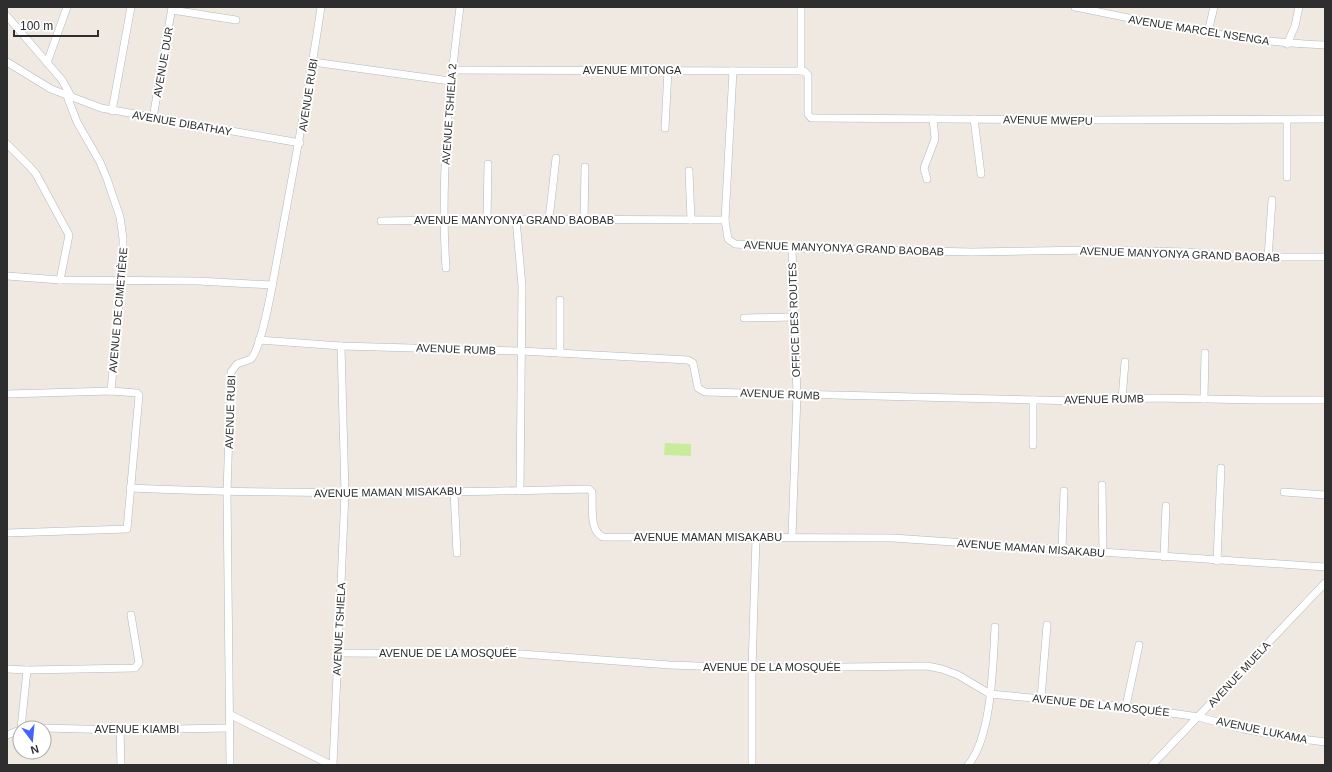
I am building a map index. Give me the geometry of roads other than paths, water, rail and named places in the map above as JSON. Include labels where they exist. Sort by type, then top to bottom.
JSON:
[{"type":"street","points":[[47,63],[67,7]]},
{"type":"street","points":[[112,111],[131,7]]},
{"type":"street","name":"AVENUE RUBI","points":[[230,765],[231,715],[227,492],[231,372],[237,364],[250,359],[259,340],[272,285],[300,143],[321,7]]},
{"type":"street","name":"AVENUE TSHIELA 2","points":[[446,268],[443,221],[450,81],[460,7]]},
{"type":"street","points":[[801,7],[801,71]]},
{"type":"street","name":"AVENUE MARCEL NSENGA","points":[[1075,7],[1208,32],[1287,44],[1325,45]]},
{"type":"street","points":[[1208,32],[1214,7]]},
{"type":"street","points":[[1287,44],[1295,26],[1299,7]]},
{"type":"street","points":[[172,8],[236,20]]},
{"type":"street","name":"AVENUE DUR","points":[[153,118],[172,8]]},
{"type":"street","name":"AVENUE DE CIMETIÈRE","points":[[7,16],[62,80],[70,97],[77,122],[104,171],[120,217],[123,239],[121,280],[111,391]]},
{"type":"street","name":"AVENUE DIBATHAY","points":[[7,62],[51,89],[112,111],[300,143]]},
{"type":"street","points":[[313,62],[450,81]]},
{"type":"street","name":"AVENUE MITONGA","points":[[452,70],[801,71]]},
{"type":"street","points":[[665,128],[668,70]]},
{"type":"street","points":[[725,220],[733,71]]},
{"type":"street","name":"AVENUE MWEPU","points":[[801,71],[807,72],[809,78],[808,110],[811,118],[1325,119]]},
{"type":"street","points":[[927,179],[924,168],[935,139],[933,119]]},
{"type":"street","points":[[974,119],[981,174]]},
{"type":"street","points":[[1287,120],[1287,177]]},
{"type":"street","points":[[7,144],[30,167],[54,210],[68,230],[69,235],[60,280]]},
{"type":"street","points":[[549,219],[556,158]]},
{"type":"street","points":[[487,220],[488,164]]},
{"type":"street","points":[[584,220],[585,167]]},
{"type":"street","points":[[689,171],[690,220]]},
{"type":"street","points":[[1268,258],[1272,200]]},
{"type":"street","points":[[516,219],[522,286],[520,491]]},
{"type":"street","name":"AVENUE MANYONYA GRAND BAOBAB","points":[[381,221],[516,219],[725,220],[728,239],[731,243],[792,248],[972,252],[1092,250],[1187,252],[1268,258],[1325,257]]},
{"type":"street","name":"OFFICE DES ROUTES","points":[[792,248],[797,395],[792,537]]},
{"type":"street","points":[[7,276],[60,280],[198,281],[272,285]]},
{"type":"street","points":[[560,300],[560,353]]},
{"type":"street","points":[[744,318],[794,317]]},
{"type":"street","name":"AVENUE RUMB","points":[[259,340],[341,346],[521,351],[688,360],[692,363],[697,385],[702,391],[797,395],[1033,400],[1325,400]]},
{"type":"street","name":"AVENUE TSHIELA","points":[[332,765],[345,493],[341,346]]},
{"type":"street","points":[[1204,399],[1205,353]]},
{"type":"street","points":[[1122,399],[1125,362]]},
{"type":"street","points":[[7,394],[111,391],[138,394],[127,527],[125,530],[7,534]]},
{"type":"street","points":[[1032,445],[1033,400]]},
{"type":"street","points":[[1217,560],[1220,468]]},
{"type":"street","points":[[1102,485],[1103,553]]},
{"type":"street","name":"AVENUE MAMAN MISAKABU","points":[[130,488],[227,492],[345,493],[590,490],[592,492],[594,528],[598,534],[603,537],[893,538],[1325,567]]},
{"type":"street","points":[[1062,550],[1064,491]]},
{"type":"street","points":[[454,492],[457,553]]},
{"type":"street","points":[[1284,492],[1325,495]]},
{"type":"street","points":[[1164,557],[1166,506]]},
{"type":"street","points":[[752,765],[752,668],[756,538]]},
{"type":"street","name":"AVENUE MUELA","points":[[1152,765],[1323,587]]},
{"type":"street","points":[[7,668],[27,670],[135,668],[139,663],[131,615]]},
{"type":"street","points":[[1041,698],[1047,625]]},
{"type":"street","points":[[968,765],[976,755],[983,737],[990,694],[995,627]]},
{"type":"street","points":[[1126,706],[1139,645]]},
{"type":"street","name":"AVENUE DE LA MOSQUÉE","points":[[338,653],[522,654],[670,665],[752,668],[927,666],[958,675],[990,694],[1126,706],[1199,716]]},
{"type":"street","points":[[22,720],[27,670]]},
{"type":"street","points":[[231,715],[332,765]]},
{"type":"street","name":"AVENUE LUKAMA","points":[[1199,716],[1243,729],[1325,742]]},
{"type":"street","name":"AVENUE KIAMBI","points":[[52,728],[120,730],[230,728]]},
{"type":"street","points":[[120,730],[121,765]]}]
